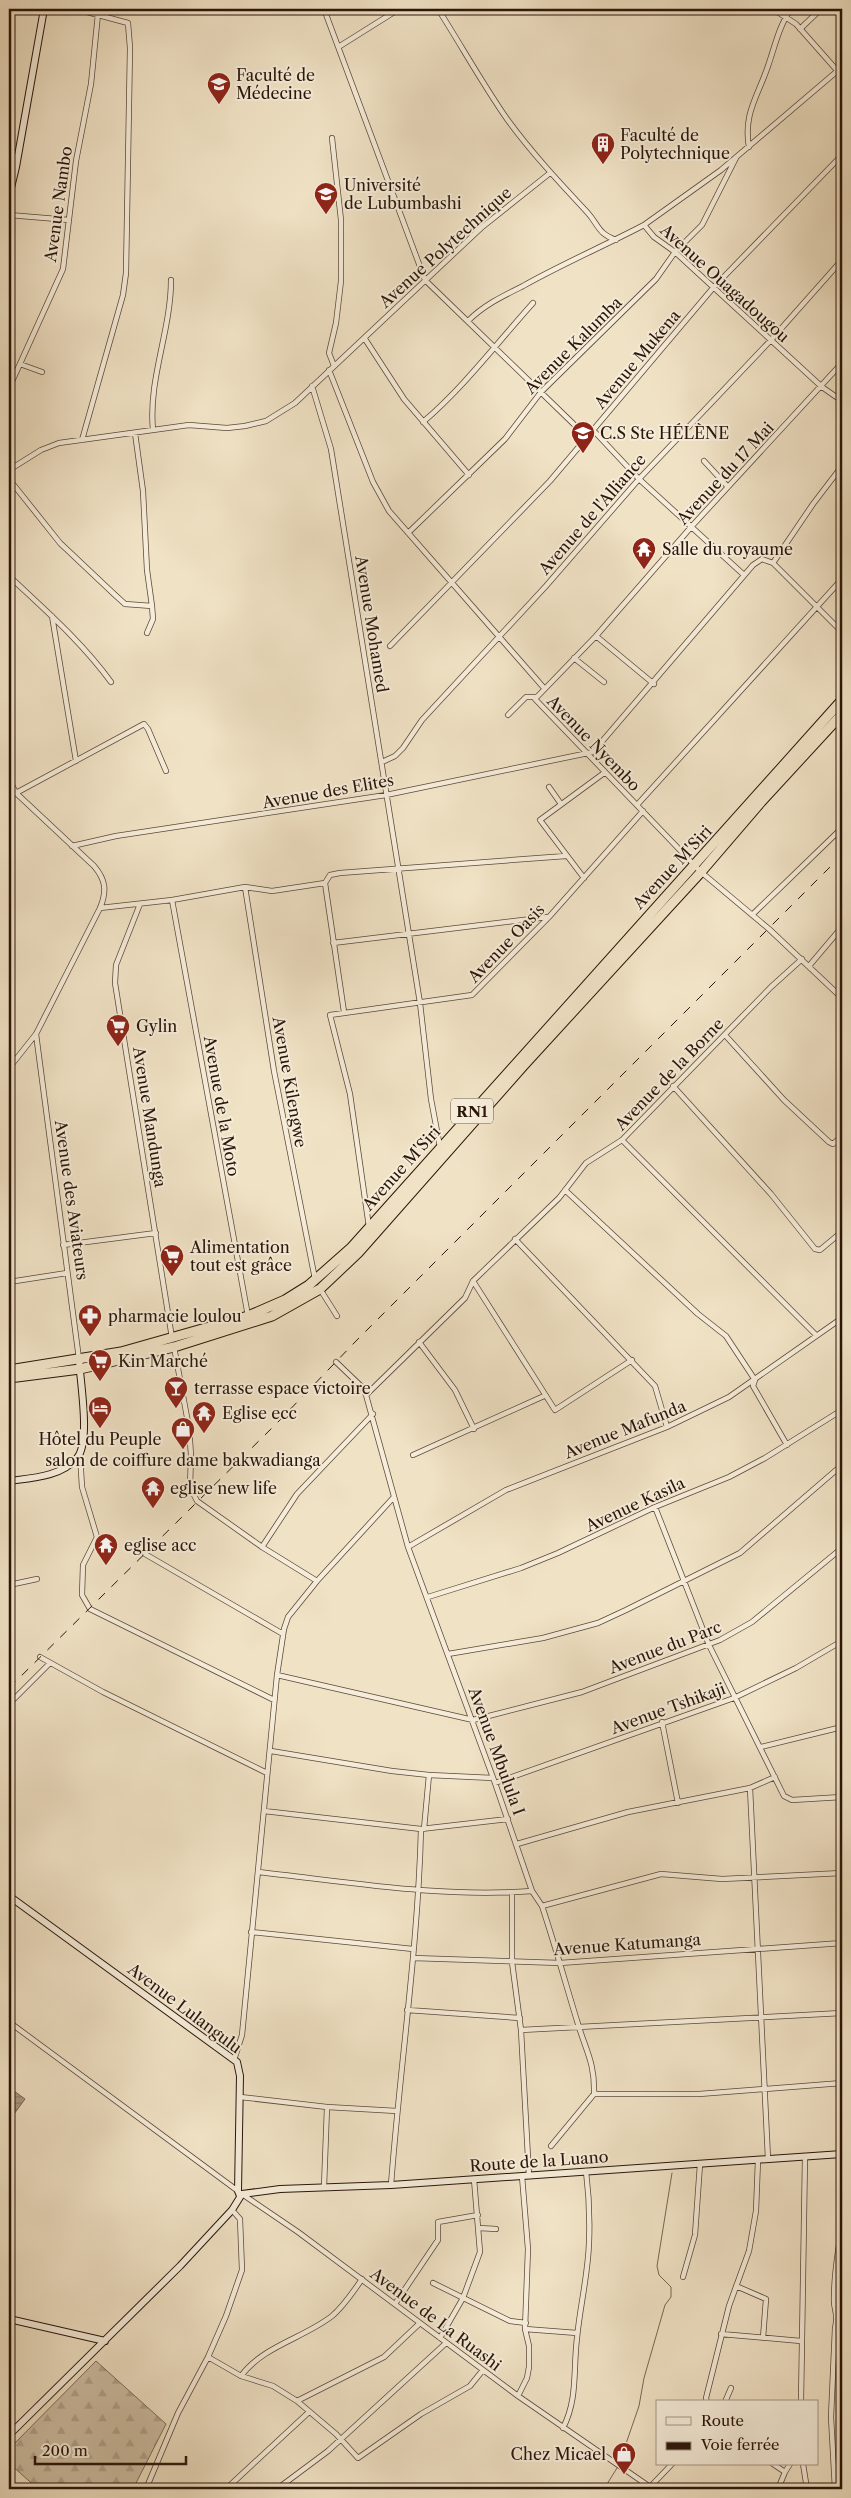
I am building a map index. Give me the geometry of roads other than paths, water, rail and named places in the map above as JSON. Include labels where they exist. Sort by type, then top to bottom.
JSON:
[{"type":"highway","name":"Avenue M'Siri","points":[[9,1378],[80,1369],[272,1316],[320,1289],[524,1065],[698,869],[842,700]]},
{"type":"highway","name":"Avenue M'Siri","points":[[9,1370],[173,1343],[248,1316],[284,1300],[316,1280],[354,1250],[369,1227],[440,1147],[842,714]]},
{"type":"street","points":[[9,196],[16,167],[44,9]]},
{"type":"street","points":[[76,9],[125,21],[130,26],[126,201],[128,259],[122,295],[82,440]]},
{"type":"street","points":[[324,9],[340,46],[425,280],[587,438]]},
{"type":"street","points":[[340,46],[399,9]]},
{"type":"street","points":[[438,9],[506,116],[550,173],[587,213],[603,235],[616,240]]},
{"type":"street","points":[[644,225],[736,158],[841,72],[786,16],[773,9]]},
{"type":"street","points":[[749,147],[747,136],[749,112],[786,16],[791,9]]},
{"type":"street","points":[[800,29],[821,9]]},
{"type":"street","name":"Avenue Nambo","points":[[9,388],[63,269],[76,161],[91,84],[98,14]]},
{"type":"street","points":[[332,138],[341,220],[341,282],[336,322],[329,353],[334,366]]},
{"type":"street","name":"Avenue Mukena","points":[[390,646],[550,481],[713,288],[842,155]]},
{"type":"street","name":"Avenue Kalumba","points":[[408,533],[508,436],[541,392],[623,313],[656,278],[676,252],[702,224],[736,158]]},
{"type":"street","name":"Avenue Polytechnique","points":[[9,470],[50,445],[189,425],[235,427],[263,422],[295,402],[365,339],[388,313],[481,228],[550,173]]},
{"type":"street","points":[[9,214],[69,220]]},
{"type":"street","name":"Avenue Ouagadougou","points":[[468,321],[487,304],[568,261],[616,240],[644,225],[654,237],[676,252],[822,387],[842,400]]},
{"type":"street","name":"Avenue de l'Alliance","points":[[382,762],[400,751],[422,720],[546,586],[638,479],[771,340],[842,260]]},
{"type":"street","points":[[153,430],[152,403],[171,306],[171,280]]},
{"type":"street","points":[[423,422],[451,398],[533,303]]},
{"type":"street","points":[[365,339],[397,390],[469,475]]},
{"type":"street","name":"Avenue du 17 Mai","points":[[544,688],[596,636],[692,526],[822,387],[842,363]]},
{"type":"street","points":[[20,364],[42,372]]},
{"type":"street","name":"Avenue Nyembo","points":[[329,370],[377,491],[389,510],[450,583],[544,688],[536,697],[539,704],[698,869],[810,966],[842,998]]},
{"type":"street","name":"Avenue Mohamed","points":[[312,386],[331,449],[420,1003],[431,1098],[440,1147]]},
{"type":"street","points":[[593,430],[638,479],[744,575]]},
{"type":"street","points":[[135,432],[143,490],[147,570],[153,619],[147,633]]},
{"type":"street","points":[[704,461],[728,487]]},
{"type":"street","points":[[772,563],[842,466]]},
{"type":"street","points":[[9,479],[60,543],[125,604],[152,606]]},
{"type":"street","points":[[586,754],[599,748],[744,575],[759,560],[772,563],[842,632]]},
{"type":"street","points":[[9,576],[96,661],[111,682]]},
{"type":"street","points":[[637,805],[818,609],[842,580]]},
{"type":"street","points":[[52,616],[76,761]]},
{"type":"street","points":[[596,636],[654,684]]},
{"type":"street","points":[[574,658],[604,682]]},
{"type":"street","points":[[508,715],[526,698],[536,697]]},
{"type":"street","points":[[16,793],[144,724],[166,771]]},
{"type":"street","name":"Avenue des Elites","points":[[72,846],[125,834],[386,795],[586,754]]},
{"type":"street","points":[[9,772],[11,788],[94,866],[104,880],[105,894],[100,908],[36,1034],[9,1068]]},
{"type":"street","points":[[584,878],[540,820],[604,773]]},
{"type":"street","points":[[549,787],[561,804]]},
{"type":"street","name":"Avenue Oasis","points":[[344,1012],[420,1003],[472,994],[549,917],[642,811]]},
{"type":"street","points":[[752,915],[842,828]]},
{"type":"street","points":[[369,1227],[350,1094],[330,1018],[332,1014],[344,1012],[333,943],[326,883],[327,877],[335,874],[397,868],[566,856]]},
{"type":"street","points":[[100,908],[172,900],[245,887],[272,891],[326,883]]},
{"type":"street","name":"Avenue Kilengwe","points":[[245,887],[274,1072],[312,1271],[316,1280]]},
{"type":"street","name":"Avenue de la Moto","points":[[172,900],[248,1316]]},
{"type":"street","name":"Avenue Mandunga","points":[[140,904],[116,965],[115,983],[173,1343],[189,1428],[191,1455],[189,1477],[191,1492],[197,1501],[262,1547]]},
{"type":"street","points":[[333,943],[549,917]]},
{"type":"street","points":[[810,966],[842,927]]},
{"type":"street","name":"Avenue de la Borne","points":[[366,1395],[465,1298],[473,1281],[565,1190],[586,1163],[622,1140],[771,987],[802,960]]},
{"type":"street","name":"Avenue des Aviateurs","points":[[36,1034],[79,1359],[83,1437],[80,1454]]},
{"type":"street","points":[[725,1034],[778,1093],[826,1139],[833,1144],[842,1136]]},
{"type":"street","points":[[673,1086],[771,1194],[815,1249],[820,1250],[838,1235],[842,1235]]},
{"type":"street","points":[[622,1140],[816,1335]]},
{"type":"street","points":[[565,1190],[698,1314],[726,1336],[755,1380],[753,1386],[787,1445]]},
{"type":"street","points":[[63,1244],[156,1233]]},
{"type":"street","points":[[515,1239],[655,1386],[667,1427]]},
{"type":"street","points":[[9,1282],[67,1272]]},
{"type":"street","points":[[473,1281],[554,1409],[557,1410],[632,1360]]},
{"type":"street","points":[[320,1289],[337,1316]]},
{"type":"street","name":"Avenue Mafunda","points":[[408,1547],[506,1490],[667,1427],[729,1397],[842,1318]]},
{"type":"street","points":[[419,1342],[455,1390],[474,1429]]},
{"type":"street","name":"Avenue Mbulula I","points":[[336,1362],[366,1395],[373,1414],[393,1498],[408,1547],[473,1720],[532,1891],[542,1906],[578,2026],[591,2060],[594,2094]]},
{"type":"street","points":[[413,1455],[544,1396]]},
{"type":"street","name":"Avenue Kasila","points":[[428,1597],[521,1568],[558,1553],[655,1507],[729,1477],[787,1445],[842,1410]]},
{"type":"street","points":[[317,1581],[262,1547],[297,1494],[373,1414]]},
{"type":"street","points":[[9,1481],[37,1477],[56,1471],[72,1463],[80,1454]]},
{"type":"street","points":[[80,1454],[82,1487],[97,1537],[83,1569],[82,1596],[90,1609],[274,1700]]},
{"type":"street","points":[[448,1654],[579,1630],[685,1582],[723,1563],[752,1544],[842,1466]]},
{"type":"street","points":[[234,2060],[242,2035],[274,1700],[286,1620],[317,1581],[393,1498]]},
{"type":"street","points":[[655,1507],[709,1644],[784,1796],[790,1799],[842,1796]]},
{"type":"street","name":"Avenue du Parc","points":[[473,1720],[582,1692],[709,1644],[752,1622],[842,1548]]},
{"type":"street","points":[[145,1554],[283,1634]]},
{"type":"street","points":[[9,1585],[37,1579]]},
{"type":"street","name":"Avenue Tshikaji","points":[[494,1780],[734,1698],[796,1668],[842,1641]]},
{"type":"street","points":[[40,1657],[267,1773]]},
{"type":"street","points":[[9,1704],[50,1663]]},
{"type":"street","points":[[277,1675],[473,1720]]},
{"type":"street","points":[[662,1722],[678,1803]]},
{"type":"street","points":[[761,1747],[842,1727]]},
{"type":"street","points":[[270,1751],[429,1775],[494,1780]]},
{"type":"street","points":[[391,2185],[406,2010],[420,1890],[422,1829],[429,1775]]},
{"type":"street","points":[[517,1844],[604,1818],[750,1788],[775,1777]]},
{"type":"street","points":[[750,1788],[763,2018],[768,2159]]},
{"type":"street","points":[[264,1811],[422,1829],[508,1819]]},
{"type":"street","points":[[258,1872],[420,1890],[512,1893],[532,1891]]},
{"type":"street","points":[[542,1906],[661,1874],[705,1879],[842,1873]]},
{"type":"street","points":[[512,1893],[512,1962],[521,2030],[529,2176]]},
{"type":"street","name":"Avenue Lulangulu","points":[[9,1896],[234,2060],[240,2072],[240,2194]]},
{"type":"street","points":[[251,1932],[413,1949]]},
{"type":"street","name":"Avenue Katumanga","points":[[412,1958],[560,1963],[842,1942]]},
{"type":"street","points":[[406,2010],[520,2018]]},
{"type":"street","points":[[521,2030],[842,2013]]},
{"type":"street","name":"Avenue de La Ruashi","points":[[9,2022],[240,2194],[362,2279],[518,2396],[651,2488]]},
{"type":"street","points":[[551,2146],[594,2094],[699,2094],[842,2083]]},
{"type":"street","points":[[240,2097],[327,2107],[397,2111]]},
{"type":"street","points":[[324,2187],[327,2107]]},
{"type":"street","name":"Route de la Luano","points":[[240,2194],[251,2191],[391,2185],[842,2154]]},
{"type":"street","points":[[801,2400],[805,2157]]},
{"type":"street","points":[[706,2400],[721,2334],[736,2286],[748,2256],[755,2221],[758,2160]]},
{"type":"street","points":[[682,2277],[695,2235],[700,2164]]},
{"type":"street","points":[[563,2428],[573,2401],[577,2333],[589,2244],[590,2207],[586,2171]]},
{"type":"street","points":[[518,2396],[529,2372],[529,2346],[526,2329],[528,2249],[522,2176]]},
{"type":"street","points":[[440,2338],[463,2298],[480,2252],[474,2179]]},
{"type":"street","points":[[9,2435],[232,2210],[240,2194]]},
{"type":"street","points":[[146,2489],[178,2413],[208,2357],[242,2270],[240,2219],[232,2210]]},
{"type":"street","points":[[395,2304],[438,2240],[438,2222],[478,2215]]},
{"type":"street","points":[[835,2489],[830,2410],[835,2328],[838,2317],[833,2299],[835,2268],[842,2226]]},
{"type":"street","points":[[479,2228],[496,2229]]},
{"type":"street","points":[[241,2376],[260,2357],[332,2316],[362,2279]]},
{"type":"street","points":[[433,2283],[510,2321],[526,2323]]},
{"type":"street","points":[[736,2286],[766,2299],[763,2338]]},
{"type":"street","points":[[9,2320],[104,2341]]},
{"type":"street","points":[[298,2401],[384,2357],[420,2323]]},
{"type":"street","points":[[526,2329],[577,2333]]},
{"type":"street","points":[[721,2334],[801,2341]]},
{"type":"street","points":[[277,2489],[340,2439],[446,2342]]},
{"type":"street","points":[[208,2357],[241,2376],[273,2386],[298,2401],[340,2439],[356,2457],[361,2458],[421,2414],[470,2386],[483,2370]]},
{"type":"street","points":[[726,2400],[731,2388]]},
{"type":"street","points":[[226,2489],[309,2412]]},
{"type":"street","points":[[651,2488],[670,2466]]},
{"type":"street","points":[[776,2466],[785,2472]]},
{"type":"street","points":[[778,2489],[789,2466]]},
{"type":"street","points":[[803,2466],[807,2489]]},
{"type":"waterway","points":[[619,2464],[639,2406],[644,2378],[665,2305],[671,2297],[671,2287],[659,2275],[657,2266],[672,2173]]},
{"type":"waterway","points":[[604,2489],[617,2468]]},
{"type":"railway","points":[[9,1688],[277,1423],[356,1341],[842,855]]},
{"type":"place","name":"Faculté de Médecine","points":[[219,105]]},
{"type":"place","name":"Faculté de Polytechnique","points":[[603,165]]},
{"type":"place","name":"Université de Lubumbashi","points":[[326,215]]},
{"type":"place","name":"C.S Ste HÉLÈNE","points":[[583,454]]},
{"type":"place","name":"Salle du royaume","points":[[644,570]]},
{"type":"place","name":"Gylin","points":[[118,1047]]},
{"type":"place","name":"Alimentation tout est grâce","points":[[172,1277]]},
{"type":"place","name":"pharmacie loulou","points":[[90,1337]]},
{"type":"place","name":"Kin Marché","points":[[100,1382]]},
{"type":"place","name":"terrasse espace victoire","points":[[176,1409]]},
{"type":"place","name":"Hôtel du Peuple","points":[[100,1429]]},
{"type":"place","name":"Eglise ecc","points":[[204,1434]]},
{"type":"place","name":"salon de coiffure dame bakwadianga","points":[[183,1450]]},
{"type":"place","name":"eglise new life","points":[[153,1509]]},
{"type":"place","name":"eglise acc","points":[[106,1566]]},
{"type":"place","name":"Chez Micael","points":[[624,2475]]}]
